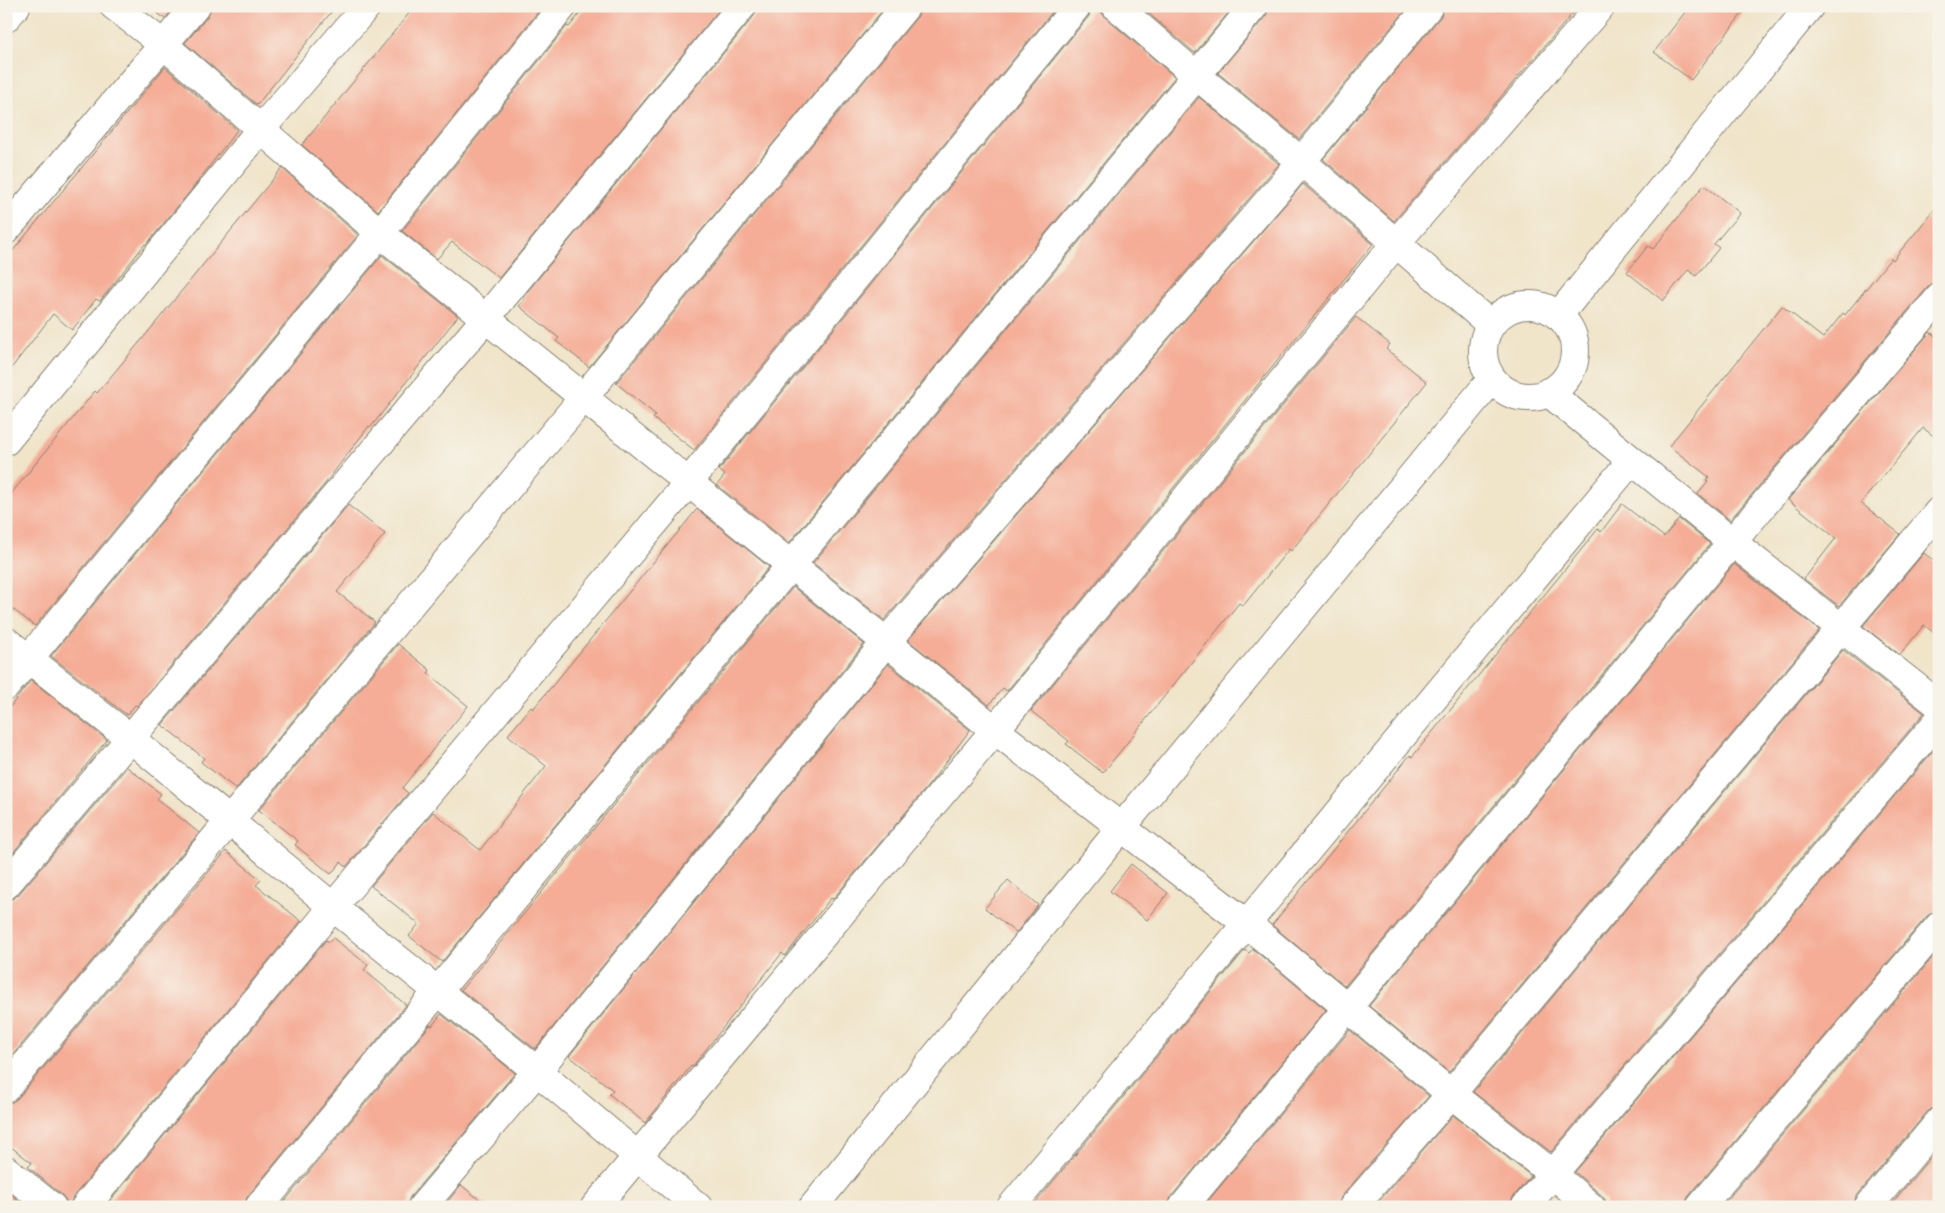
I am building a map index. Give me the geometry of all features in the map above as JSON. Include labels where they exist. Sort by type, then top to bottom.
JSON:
[{"type":"street","points":[[6,18],[16,6]]},
{"type":"street","points":[[114,6],[164,45],[380,233],[995,730],[1247,924],[1451,1094],[1591,1207]]},
{"type":"street","points":[[6,230],[196,6]]},
{"type":"street","points":[[6,441],[260,130],[367,6]]},
{"type":"street","points":[[6,686],[30,660],[564,6]]},
{"type":"street","points":[[6,885],[486,318],[742,6]]},
{"type":"street","points":[[6,1088],[584,397],[906,6]]},
{"type":"street","points":[[85,1207],[688,482],[1077,6]]},
{"type":"street","points":[[1116,6],[1197,76],[1301,161],[1491,325]]},
{"type":"street","points":[[259,1207],[1254,6]]},
{"type":"street","points":[[422,1207],[537,1071],[886,642],[1301,161],[1429,6]]},
{"type":"street","points":[[595,1207],[995,730],[1396,243],[1600,6]]},
{"type":"street","points":[[1558,316],[1810,6]]},
{"type":"street","points":[[1183,1207],[1732,542],[1939,298]]},
{"type":"street","points":[[1529,305],[1544,308],[1558,316],[1568,327],[1574,342],[1575,357],[1570,372],[1561,384],[1548,392],[1533,397],[1518,396],[1504,390],[1492,379],[1482,352],[1484,338],[1491,325],[1501,314],[1514,308],[1529,305]]},
{"type":"street","points":[[813,1207],[1121,828],[1492,379]]},
{"type":"street","points":[[1548,392],[1732,542],[1939,705]]},
{"type":"street","points":[[1011,1207],[1631,461]]},
{"type":"street","points":[[1353,1207],[1451,1094],[1939,511]]},
{"type":"street","points":[[6,641],[130,738],[333,907],[537,1071],[698,1207]]},
{"type":"street","points":[[1525,1207],[1939,720]]},
{"type":"street","points":[[1700,1207],[1939,926]]},
{"type":"street","points":[[1868,1207],[1939,1122]]},
{"type":"street","points":[[6,1170],[52,1207]]},
{"type":"building","points":[[149,6],[175,6],[165,19]]},
{"type":"building","points":[[211,6],[336,6],[257,105],[185,43],[208,16]]},
{"type":"building","points":[[415,6],[542,7],[378,211],[302,145]]},
{"type":"building","points":[[722,6],[499,278],[452,242],[437,259],[402,231],[567,26],[569,27],[585,7]]},
{"type":"building","points":[[757,6],[886,6],[589,367],[556,341],[559,338],[519,306],[525,299],[523,297],[754,16]]},
{"type":"building","points":[[921,6],[1057,6],[694,450],[653,418],[656,415],[616,383],[918,16]]},
{"type":"building","points":[[1092,6],[1101,6],[1101,12],[1106,18],[1175,77],[789,543],[717,485],[725,475],[719,470],[1089,16]]},
{"type":"building","points":[[1140,6],[1234,6],[1195,53]]},
{"type":"building","points":[[1269,6],[1409,6],[1299,139],[1218,73],[1266,16]]},
{"type":"building","points":[[1444,6],[1579,6],[1394,221],[1323,159],[1441,16]]},
{"type":"building","points":[[1690,6],[1748,6],[1691,80],[1654,52]]},
{"type":"building","points":[[165,67],[237,130],[192,189],[100,301],[96,299],[72,330],[53,314],[6,375],[6,259]]},
{"type":"building","points":[[1199,97],[1279,164],[884,620],[813,563]]},
{"type":"building","points":[[282,168],[358,235],[35,626],[6,604],[6,500],[95,391],[97,393],[144,337]]},
{"type":"building","points":[[1303,184],[1373,244],[1007,691],[1003,688],[989,705],[908,640]]},
{"type":"building","points":[[1704,185],[1740,213],[1714,244],[1719,248],[1696,276],[1688,270],[1663,301],[1627,272],[1648,246],[1653,249]]},
{"type":"building","points":[[1939,204],[1939,277],[1927,288],[1730,520],[1698,494],[1708,482],[1706,481],[1709,477],[1669,446],[1782,306],[1823,338],[1843,313],[1845,315],[1891,258],[1893,260]]},
{"type":"building","points":[[382,255],[458,316],[324,485],[137,706],[135,705],[127,715],[51,656]]},
{"type":"building","points":[[1356,317],[1390,344],[1386,349],[1427,382],[1291,551],[1289,549],[1243,606],[1239,603],[1103,773],[1066,744],[1069,741],[1031,711]]},
{"type":"building","points":[[1930,332],[1939,339],[1939,440],[1923,428],[1861,503],[1900,534],[1839,606],[1804,579],[1836,538],[1788,500]]},
{"type":"building","points":[[1622,504],[1664,537],[1679,519],[1710,544],[1345,986],[1272,925],[1410,755],[1412,757],[1598,529],[1601,532]]},
{"type":"building","points":[[348,505],[385,534],[337,592],[375,622],[236,789],[201,762],[204,758],[162,725]]},
{"type":"building","points":[[697,509],[769,567],[442,962],[409,936],[419,924],[371,886],[433,812],[480,850],[546,766],[508,735],[531,707],[533,709]]},
{"type":"building","points":[[1924,553],[1939,565],[1939,637],[1924,625],[1900,655],[1863,626]]},
{"type":"building","points":[[1734,564],[1819,630],[1449,1072],[1369,1006]]},
{"type":"building","points":[[793,587],[864,644],[535,1049],[461,990]]},
{"type":"building","points":[[398,644],[430,670],[428,673],[468,706],[402,788],[408,793],[346,867],[341,862],[331,874],[295,845],[298,841],[259,810]]},
{"type":"building","points":[[1843,650],[1924,713],[1551,1152],[1473,1092]]},
{"type":"building","points":[[888,664],[970,730],[928,786],[833,899],[831,898],[785,956],[782,953],[645,1123],[609,1094],[613,1090],[569,1056]]},
{"type":"building","points":[[31,680],[107,740],[6,861],[6,712]]},
{"type":"building","points":[[1939,744],[1939,911],[1927,916],[1688,1197],[1685,1207],[1606,1207],[1606,1201],[1601,1195],[1575,1172]]},
{"type":"building","points":[[127,767],[161,794],[157,799],[199,833],[6,1063],[6,900],[18,895]]},
{"type":"building","points":[[226,851],[261,880],[256,885],[301,921],[73,1197],[70,1207],[67,1207],[62,1195],[28,1167],[32,1163],[6,1143],[6,1103],[18,1098]]},
{"type":"building","points":[[1131,864],[1168,893],[1147,920],[1110,891]]},
{"type":"building","points":[[1008,880],[1038,905],[1016,933],[985,908]]},
{"type":"building","points":[[333,938],[368,965],[364,970],[406,1005],[247,1197],[244,1207],[105,1207],[326,940],[329,942]]},
{"type":"building","points":[[1253,949],[1326,1010],[1171,1197],[1168,1207],[1032,1207],[1245,950],[1249,953]]},
{"type":"building","points":[[1939,950],[1939,1107],[1927,1112],[1856,1197],[1853,1207],[1721,1207]]},
{"type":"building","points":[[441,1014],[515,1073],[410,1197],[407,1207],[280,1207],[430,1025],[432,1026]]},
{"type":"building","points":[[1350,1030],[1429,1096],[1341,1197],[1338,1207],[1203,1207]]},
{"type":"building","points":[[1453,1115],[1531,1176],[1513,1197],[1510,1207],[1374,1207]]},
{"type":"building","points":[[1939,1147],[1939,1207],[1889,1207]]},
{"type":"building","points":[[461,1185],[489,1207],[443,1207]]},
{"type":"building","points":[[8,1192],[27,1207],[6,1207],[6,1194]]}]
